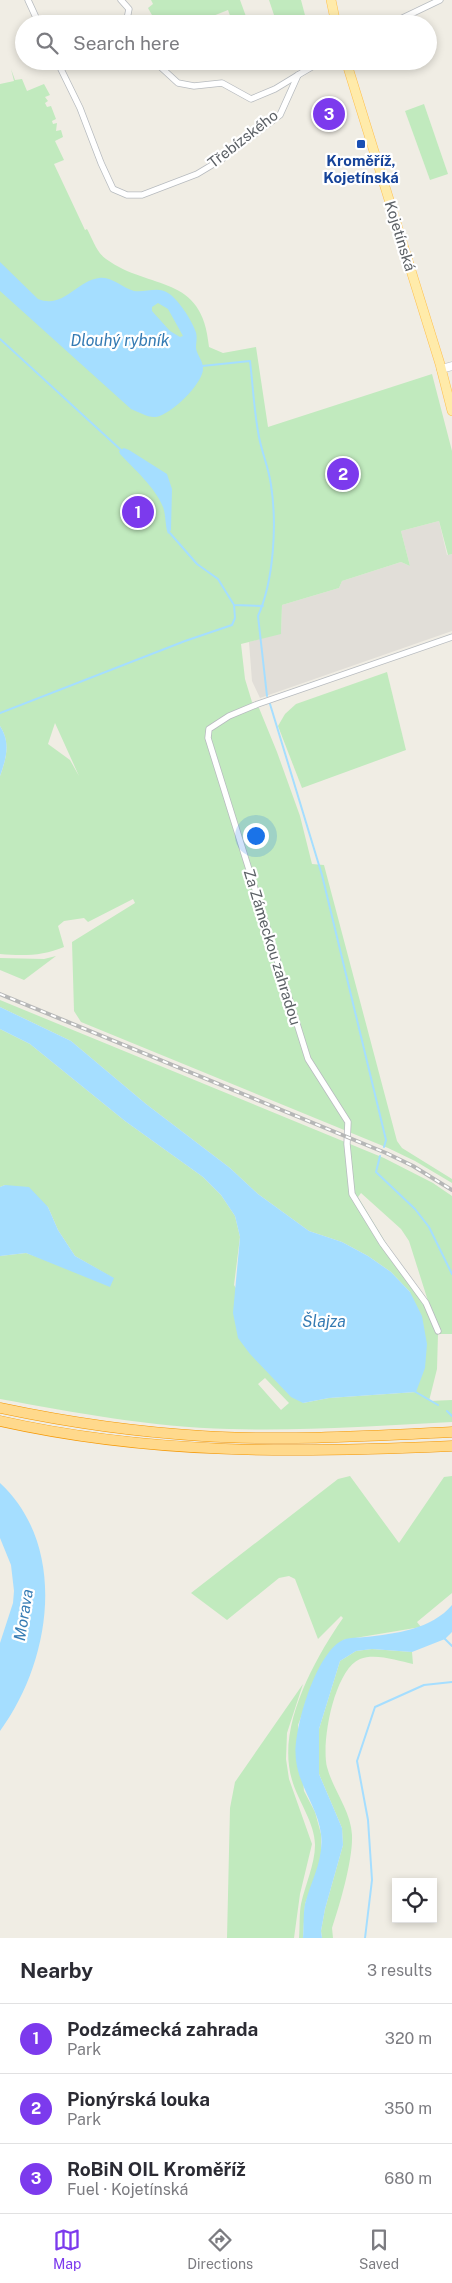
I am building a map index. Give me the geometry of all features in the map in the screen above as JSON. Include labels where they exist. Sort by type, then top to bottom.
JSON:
[{"type":"highway","points":[[0,1408],[72,1422],[162,1433],[274,1438],[452,1432]]},
{"type":"highway","points":[[0,1421],[117,1441],[204,1449],[276,1451],[452,1447]]},
{"type":"highway","points":[[274,1438],[452,1426]]},
{"type":"main road","points":[[330,0],[334,15]]},
{"type":"main road","name":"Kojetínská","points":[[349,70],[452,411]]},
{"type":"main road","points":[[441,370],[452,366]]},
{"type":"street","points":[[28,0],[36,15]]},
{"type":"street","points":[[121,0],[128,9],[127,15]]},
{"type":"street","points":[[409,15],[440,0]]},
{"type":"street","name":"Třebízského","points":[[61,70],[80,108],[101,164],[113,189],[126,195],[142,195],[197,174],[222,159],[280,115],[298,75]]},
{"type":"street","points":[[164,70],[178,83],[194,86],[222,83],[251,98],[275,89],[307,70]]},
{"type":"street","name":"Za Zámeckou zahradou","points":[[438,1331],[426,1303],[382,1243],[352,1194],[347,1144],[348,1122],[308,1059],[208,738],[209,729],[229,716],[258,704],[452,637]]},
{"type":"shaded area","points":[[439,521],[447,555],[452,554],[452,631],[260,698],[252,681],[249,642],[281,633],[282,605],[339,588],[342,581],[401,562],[410,566],[401,531]]},
{"type":"green space","points":[[151,0],[240,0],[245,15],[230,15],[228,10],[216,15],[152,15],[148,8],[153,4]]},
{"type":"green space","points":[[269,0],[301,0],[305,15],[274,15]]},
{"type":"green space","points":[[11,69],[15,80],[22,79],[27,91],[44,84],[50,95],[45,97],[48,101],[45,103],[47,107],[51,106],[56,119],[52,121],[53,124],[57,123],[56,131],[61,130],[63,137],[55,141],[64,160],[54,164],[85,230],[87,229],[97,249],[103,256],[123,269],[172,287],[185,295],[197,307],[205,323],[209,347],[223,353],[256,347],[268,427],[432,374],[452,451],[452,554],[448,555],[439,521],[401,531],[410,566],[401,562],[342,581],[339,588],[282,605],[281,634],[241,644],[245,679],[252,702],[259,708],[277,752],[300,816],[312,864],[324,865],[397,1141],[402,1148],[452,1179],[452,1183],[415,1161],[388,1148],[81,1022],[74,1011],[72,942],[135,903],[133,899],[88,922],[84,918],[64,921],[58,926],[64,947],[33,955],[0,954],[0,776],[6,757],[6,745],[0,726],[0,84],[14,81]],"holes":[[[55,723],[79,776],[70,760],[48,744]]]},
{"type":"green space","points":[[424,104],[448,174],[430,180],[405,111]]},
{"type":"green space","points":[[387,672],[406,750],[302,788],[278,726],[285,714],[296,704]]},
{"type":"green space","points":[[56,956],[24,980],[0,970],[0,958],[44,959]]},
{"type":"green space","points":[[0,1000],[384,1158],[433,1183],[452,1196],[452,1334],[438,1334],[437,1369],[429,1401],[452,1400],[452,1422],[313,1429],[200,1428],[114,1419],[0,1399],[0,1256],[26,1253],[65,1267],[113,1278],[75,1256],[58,1230],[48,1207],[5,1185],[0,1187],[0,1029],[30,1044],[125,1121],[203,1177],[221,1195],[235,1216],[240,1237],[234,1285],[303,1403],[329,1398],[416,1392],[410,1292],[391,1272],[368,1256],[342,1242],[309,1231],[258,1194],[230,1168],[146,1104],[71,1041],[0,1007]],"holes":[[[361,1193],[401,1229],[409,1241],[428,1301],[395,1258],[358,1197]],[[265,1378],[289,1403],[281,1410],[258,1384]]]},
{"type":"green space","points":[[350,1476],[399,1543],[444,1477],[452,1476],[452,1593],[417,1622],[421,1627],[343,1640],[306,1704],[298,1725],[304,1791],[315,1812],[321,1834],[321,1861],[305,1904],[303,1938],[299,1938],[301,1904],[312,1867],[315,1845],[309,1820],[292,1780],[288,1760],[289,1739],[293,1717],[310,1674],[343,1618],[341,1616],[318,1639],[295,1579],[289,1576],[279,1578],[227,1620],[191,1593],[338,1479]]},
{"type":"green space","points":[[372,1649],[412,1652],[413,1664],[380,1657],[360,1659],[351,1666],[343,1677],[337,1692],[328,1725],[326,1742],[327,1767],[349,1817],[352,1845],[339,1907],[332,1928],[333,1938],[322,1938],[321,1931],[325,1909],[343,1845],[342,1828],[319,1774],[319,1729],[340,1661],[356,1651]]},
{"type":"green space","points":[[303,1684],[287,1733],[286,1759],[289,1779],[312,1844],[300,1894],[294,1938],[227,1938],[230,1808],[235,1782]]},
{"type":"water","name":"Dlouhý rybník","points":[[0,262],[38,299],[47,301],[63,298],[83,284],[99,278],[113,280],[134,291],[164,291],[180,304],[193,325],[196,334],[196,348],[203,367],[201,376],[185,398],[163,415],[150,417],[131,409],[0,291]],"holes":[[[158,303],[168,309],[183,336],[180,337],[170,331],[152,311],[152,307]]]},
{"type":"water","points":[[124,448],[167,474],[172,489],[171,530],[168,534],[164,510],[155,492],[120,454],[119,451]]},
{"type":"water","points":[[0,726],[5,739],[6,757],[0,776]]},
{"type":"water","name":"Šlajza","points":[[0,1007],[71,1041],[146,1104],[230,1168],[258,1194],[309,1231],[342,1242],[368,1256],[391,1272],[410,1292],[422,1316],[427,1344],[425,1368],[416,1392],[329,1398],[303,1403],[291,1397],[250,1354],[238,1338],[233,1313],[240,1237],[235,1216],[221,1195],[203,1177],[125,1121],[30,1044],[0,1029]]},
{"type":"water","points":[[5,1185],[29,1187],[48,1207],[58,1230],[75,1256],[114,1278],[110,1287],[26,1253],[0,1256],[0,1187]]},
{"type":"water","name":"Morava","points":[[0,1483],[22,1509],[36,1539],[44,1571],[45,1605],[41,1639],[31,1672],[17,1703],[0,1731],[0,1643],[13,1603],[14,1591],[11,1565],[0,1538]]},
{"type":"water","points":[[452,1605],[452,1632],[445,1639],[412,1652],[372,1649],[356,1651],[340,1661],[319,1729],[319,1774],[342,1828],[343,1845],[325,1909],[321,1931],[322,1938],[303,1938],[305,1904],[319,1862],[321,1834],[316,1815],[298,1770],[296,1747],[302,1713],[315,1676],[333,1647],[343,1640],[412,1629],[434,1620]]},
{"type":"waterway","points":[[0,339],[121,450]]},
{"type":"waterway","points":[[202,366],[250,361],[257,428],[270,479],[274,517],[271,569],[268,586],[258,616],[267,696]]},
{"type":"waterway","points":[[169,532],[197,564],[218,579],[234,605],[263,606]]},
{"type":"waterway","points":[[0,713],[185,641],[232,625],[235,618],[234,605]]},
{"type":"waterway","points":[[270,704],[322,875],[386,1140],[384,1147]]},
{"type":"waterway","points":[[380,1156],[376,1172],[415,1209],[429,1227],[452,1274]]},
{"type":"waterway","points":[[414,1391],[438,1405]]},
{"type":"waterway","points":[[447,1411],[452,1416]]},
{"type":"waterway","points":[[443,1637],[452,1646]]},
{"type":"waterway","points":[[365,1938],[372,1880],[368,1820],[357,1761],[375,1707],[424,1685],[452,1682]]},
{"type":"railway","points":[[0,994],[386,1153],[413,1166],[452,1190]]},
{"type":"place","name":"RoBiN OIL Kroměříž","points":[[329,114]]},
{"type":"place","name":"Kroměříž, Kojetínská","points":[[361,144]]},
{"type":"place","name":"Pionýrská louka","points":[[343,474]]},
{"type":"place","name":"Podzámecká zahrada","points":[[138,512]]}]
